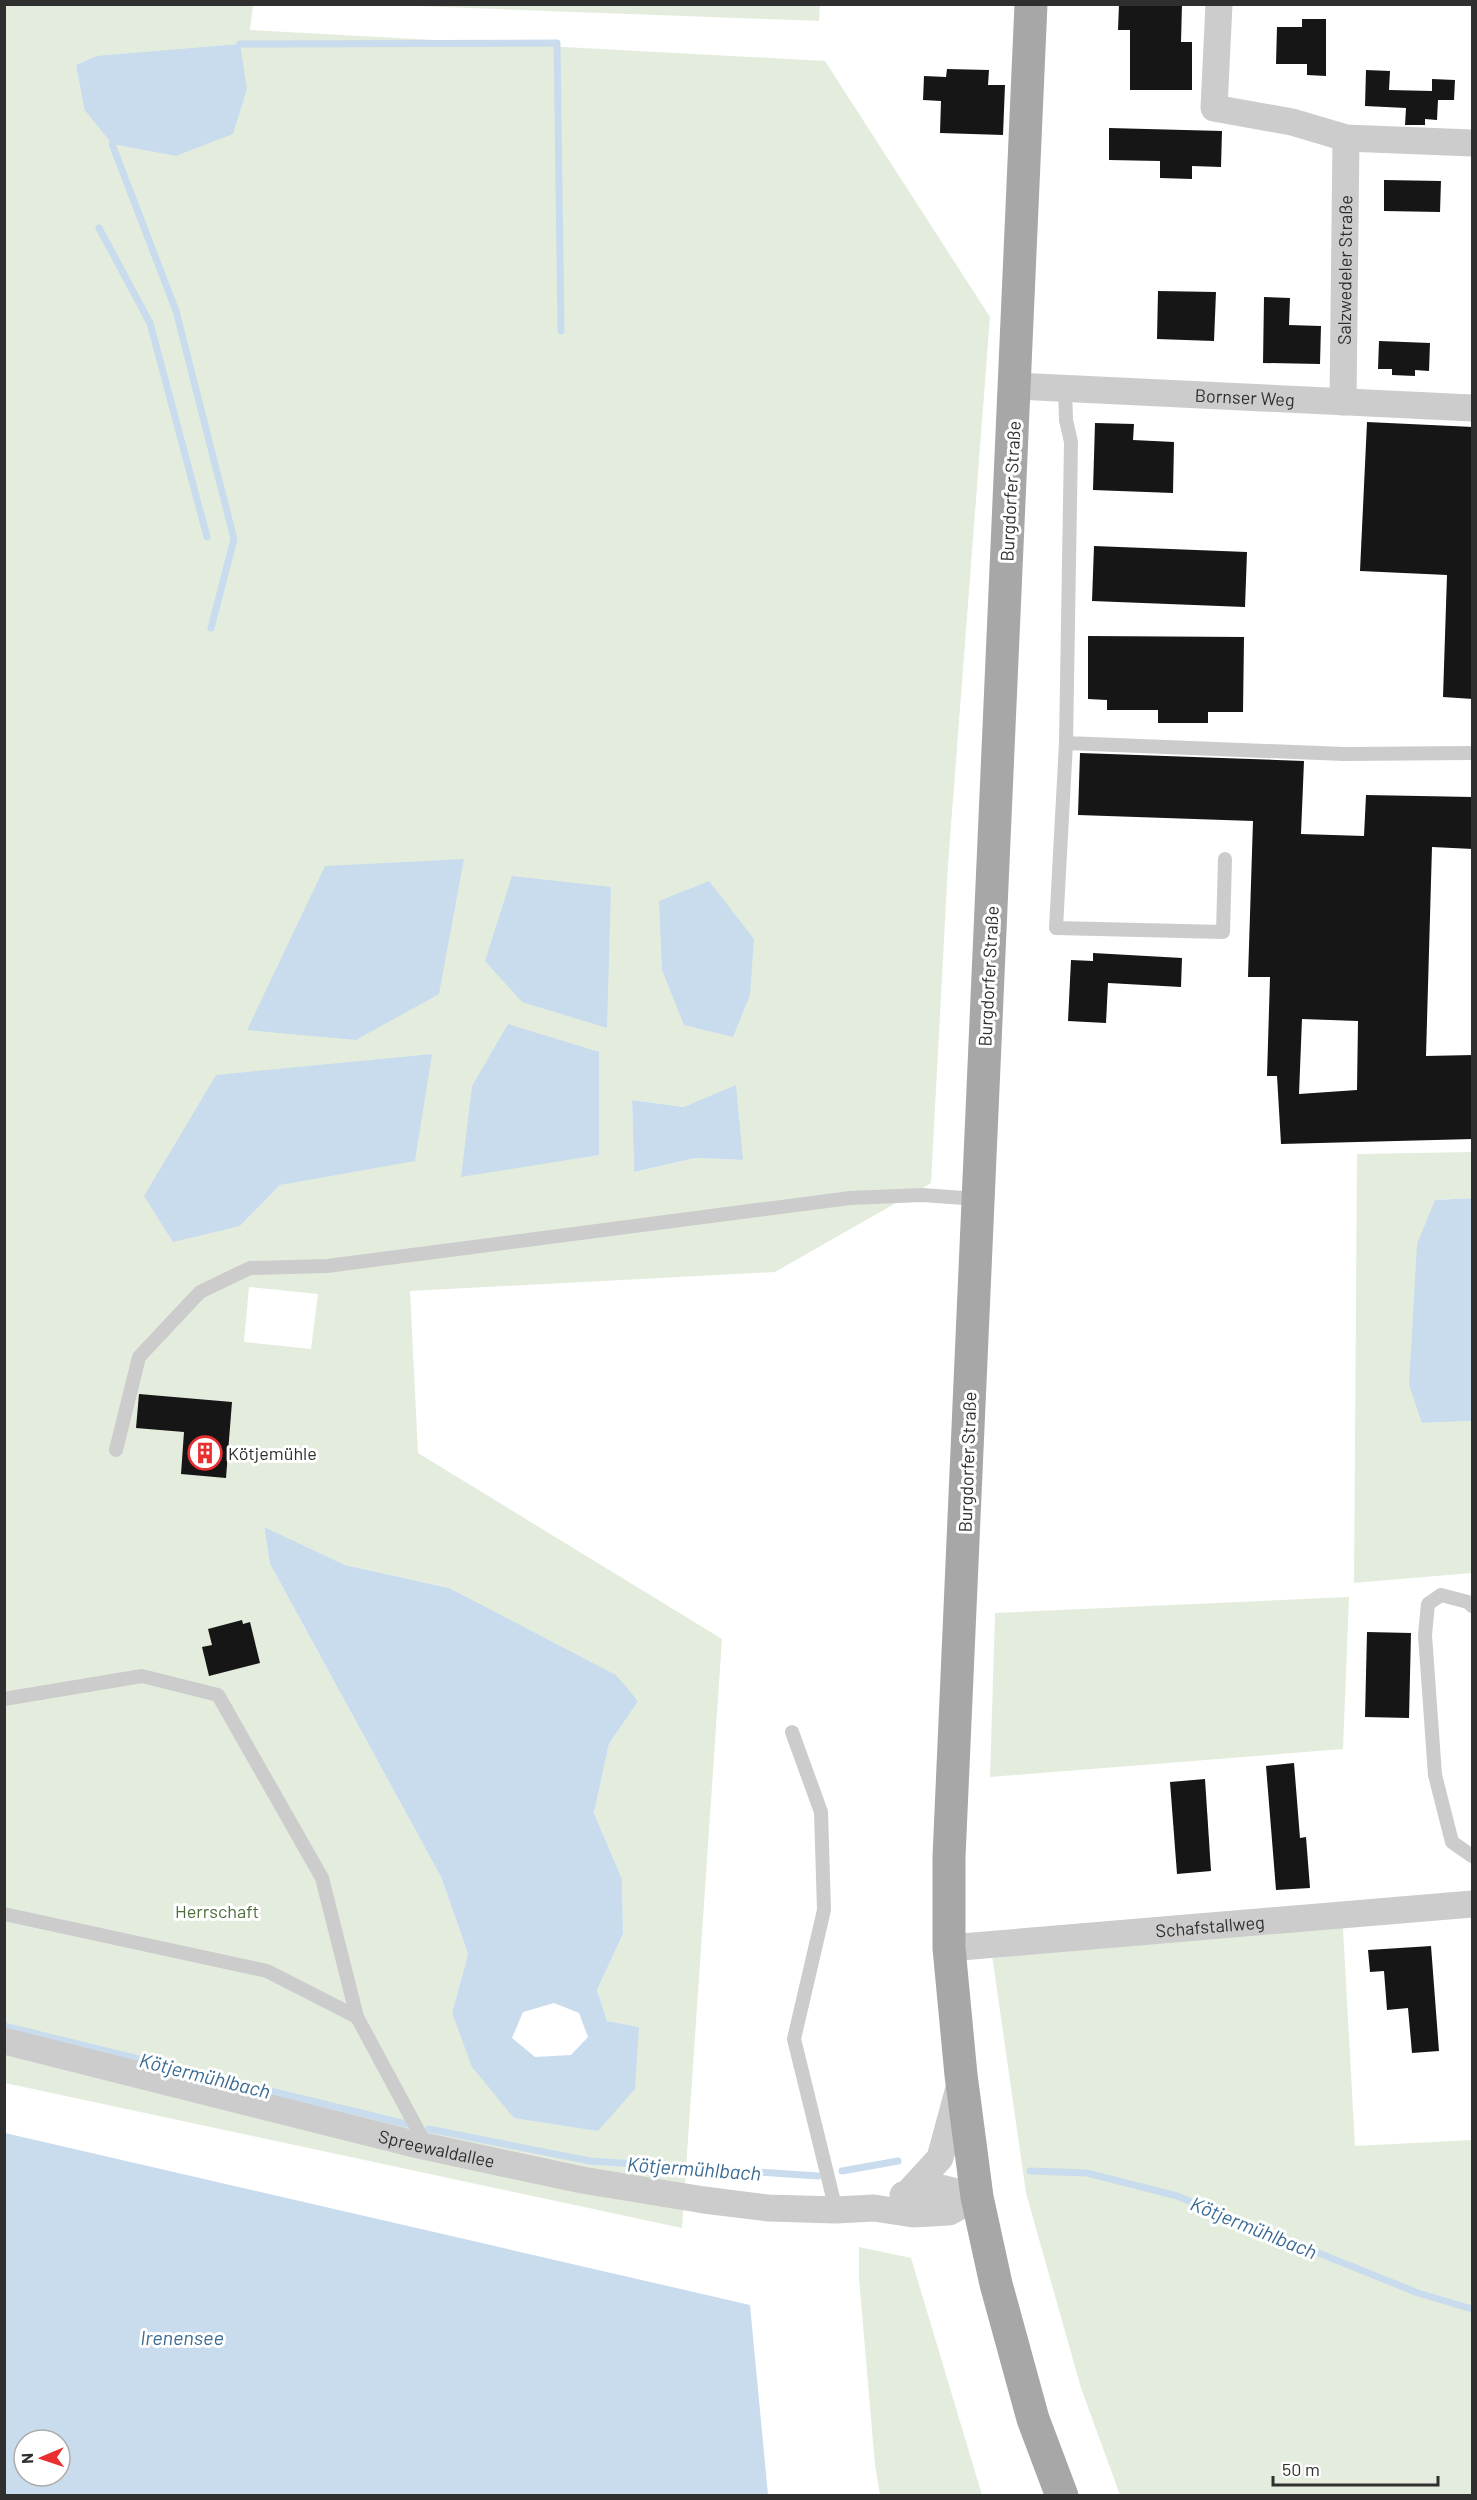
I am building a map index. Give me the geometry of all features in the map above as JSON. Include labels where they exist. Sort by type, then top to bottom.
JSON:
[{"type":"main road","name":"Burgdorfer Straße","points":[[1031,4],[950,1845],[949,1948],[977,2197],[996,2284],[1033,2419],[1062,2496]]},
{"type":"street","points":[[1219,4],[1214,108],[1292,123],[1346,138],[1473,143]]},
{"type":"street","name":"Salzwedeler Straße","points":[[1343,402],[1346,138]]},
{"type":"street","name":"Bornser Weg","points":[[1015,386],[1473,408]]},
{"type":"street","name":"Schafstallweg","points":[[949,1948],[1473,1904]]},
{"type":"street","name":"Spreewaldallee","points":[[4,2041],[427,2147],[582,2180],[704,2200],[768,2208],[836,2210],[874,2208],[913,2214],[949,2212],[977,2197]]},
{"type":"street","name":"Spreewaldallee","points":[[908,2193],[940,2158],[962,2075]]},
{"type":"street","name":"Spreewaldallee","points":[[874,2208],[908,2193],[937,2187],[977,2197]]},
{"type":"lane","points":[[1065,388],[1066,420],[1071,442],[1066,743],[1056,928],[1223,933],[1225,858]]},
{"type":"lane","points":[[1066,743],[1344,754],[1473,753]]},
{"type":"lane","points":[[117,1450],[139,1357],[200,1292],[249,1268],[327,1266],[850,1198],[922,1195],[978,1199]]},
{"type":"lane","points":[[1473,1606],[1468,1602],[1441,1595],[1428,1604],[1425,1635],[1435,1775],[1452,1842],[1473,1856]]},
{"type":"lane","points":[[4,1699],[142,1676],[218,1695],[322,1878],[357,2017],[427,2147]]},
{"type":"lane","points":[[792,1732],[821,1812],[824,1910],[794,2039],[836,2210]]},
{"type":"lane","points":[[4,1914],[267,1971],[357,2017]]},
{"type":"green space","points":[[390,4],[820,4],[819,21],[390,5]]},
{"type":"green space","name":"Herrschaft","points":[[5,5],[253,5],[250,30],[825,61],[990,317],[948,865],[931,1183],[775,1272],[410,1291],[418,1453],[722,1639],[682,2228],[5,2083]],"holes":[[[96,56],[84,109],[76,65]],[[632,1100],[684,1107],[743,1160],[696,1158],[634,1172]],[[328,1175],[280,1185],[240,1226],[144,1196]],[[249,1287],[318,1294],[311,1349],[244,1342]],[[264,1528],[345,1565],[449,1588],[638,1700],[609,1744],[594,1813],[622,1879],[623,1934],[597,1990],[607,2021],[639,2027],[514,2118],[452,2013],[468,1954],[441,1877],[270,1564]]]},
{"type":"green space","points":[[1472,1152],[1472,1198],[1435,1200],[1422,1423],[1472,1421],[1472,1573],[1354,1583],[1357,1154]]},
{"type":"green space","points":[[1349,1597],[1343,1749],[990,1777],[995,1613]]},
{"type":"green space","points":[[1343,1928],[1355,2146],[1472,2140],[1472,2495],[1120,2495],[1081,2388],[1026,2193],[992,1955]]},
{"type":"green space","points":[[859,2247],[911,2258],[982,2495],[880,2495],[875,2465],[859,2278]]},
{"type":"water","points":[[240,44],[247,89],[233,134],[176,156],[112,144],[84,109],[76,65],[96,56]]},
{"type":"water","points":[[464,859],[439,994],[356,1040],[247,1030],[325,866]]},
{"type":"water","points":[[512,876],[611,887],[607,1028],[522,1002],[485,961]]},
{"type":"water","points":[[709,881],[754,939],[750,995],[733,1037],[684,1025],[662,970],[659,901]]},
{"type":"water","points":[[508,1024],[599,1052],[599,1155],[461,1177],[472,1086]]},
{"type":"water","points":[[432,1054],[415,1161],[280,1185],[240,1226],[173,1242],[144,1196],[216,1075]]},
{"type":"water","points":[[736,1085],[743,1160],[696,1158],[634,1172],[632,1100],[684,1107]]},
{"type":"water","points":[[1472,1198],[1472,1421],[1422,1423],[1409,1385],[1417,1244],[1435,1200]]},
{"type":"water","points":[[264,1527],[345,1565],[449,1588],[616,1675],[638,1701],[609,1744],[594,1813],[622,1879],[623,1934],[597,1990],[607,2021],[639,2027],[635,2089],[598,2131],[514,2118],[472,2067],[452,2013],[468,1954],[441,1877],[270,1564]],"holes":[[[554,2003],[579,2013],[588,2037],[571,2055],[535,2057],[512,2038],[523,2012]]]},
{"type":"water","name":"Irenensee","points":[[5,2133],[750,2305],[768,2495],[5,2495]]},
{"type":"building","points":[[1119,4],[1182,4],[1181,42],[1192,42],[1192,90],[1130,90],[1130,30],[1118,30]]},
{"type":"building","points":[[1302,19],[1326,19],[1326,76],[1307,75],[1307,64],[1276,64],[1277,27],[1302,27]]},
{"type":"building","points":[[947,69],[989,70],[988,85],[1005,85],[1003,135],[940,133],[941,101],[923,100],[924,76],[946,77]]},
{"type":"building","points":[[1366,70],[1390,71],[1389,90],[1432,91],[1432,79],[1455,80],[1454,100],[1438,100],[1437,120],[1425,119],[1425,125],[1405,125],[1406,108],[1365,106]]},
{"type":"building","points":[[1109,128],[1222,131],[1221,167],[1192,166],[1192,179],[1160,178],[1160,161],[1109,160]]},
{"type":"building","points":[[1384,180],[1441,181],[1440,212],[1384,211]]},
{"type":"building","points":[[1158,291],[1216,292],[1214,341],[1157,339]]},
{"type":"building","points":[[1264,297],[1290,298],[1289,325],[1321,326],[1320,364],[1263,363]]},
{"type":"building","points":[[1379,341],[1430,343],[1429,371],[1415,370],[1415,376],[1392,375],[1392,369],[1378,369]]},
{"type":"building","points":[[1367,422],[1473,427],[1473,699],[1443,697],[1447,575],[1360,571]]},
{"type":"building","points":[[1095,423],[1134,424],[1133,440],[1174,442],[1173,493],[1093,490]]},
{"type":"building","points":[[1094,546],[1247,552],[1245,607],[1092,601]]},
{"type":"building","points":[[1088,636],[1244,637],[1243,712],[1208,712],[1208,723],[1158,723],[1158,710],[1107,710],[1107,700],[1088,699]]},
{"type":"building","points":[[1080,753],[1304,761],[1301,834],[1364,836],[1366,795],[1473,797],[1473,849],[1432,847],[1426,1056],[1473,1055],[1473,1139],[1281,1144],[1277,1076],[1267,1076],[1270,977],[1248,977],[1253,821],[1078,815]],"holes":[[[1302,1019],[1358,1021],[1357,1090],[1299,1094]]]},
{"type":"building","points":[[1093,953],[1182,958],[1181,987],[1108,983],[1106,1023],[1068,1021],[1071,960],[1093,961]]},
{"type":"building","name":"Kötjemühle","points":[[139,1394],[232,1402],[226,1478],[181,1474],[184,1432],[136,1428]]},
{"type":"building","points":[[242,1620],[243,1624],[250,1622],[260,1663],[209,1676],[202,1647],[212,1645],[208,1629]]},
{"type":"building","points":[[1367,1632],[1411,1633],[1409,1718],[1365,1717]]},
{"type":"building","points":[[1294,1763],[1300,1838],[1306,1837],[1310,1888],[1276,1890],[1266,1766]]},
{"type":"building","points":[[1205,1779],[1211,1871],[1177,1874],[1170,1782]]},
{"type":"building","points":[[1431,1946],[1439,2051],[1412,2053],[1408,2008],[1387,2010],[1384,1971],[1370,1972],[1368,1950]]},
{"type":"waterway","points":[[240,44],[557,43],[561,331]]},
{"type":"waterway","points":[[112,144],[176,311],[234,539],[211,628]]},
{"type":"waterway","points":[[99,228],[150,323],[207,537]]},
{"type":"waterway","name":"Kötjermühlbach","points":[[4,2026],[406,2124]]},
{"type":"waterway","name":"Kötjermühlbach","points":[[429,2129],[590,2161],[818,2176]]},
{"type":"waterway","name":"Kötjermühlbach","points":[[842,2171],[898,2161]]},
{"type":"waterway","name":"Kötjermühlbach","points":[[1030,2171],[1087,2173],[1177,2196],[1418,2293],[1472,2309]]},
{"type":"place","name":"Kötjemühle","points":[[205,1453]]}]
